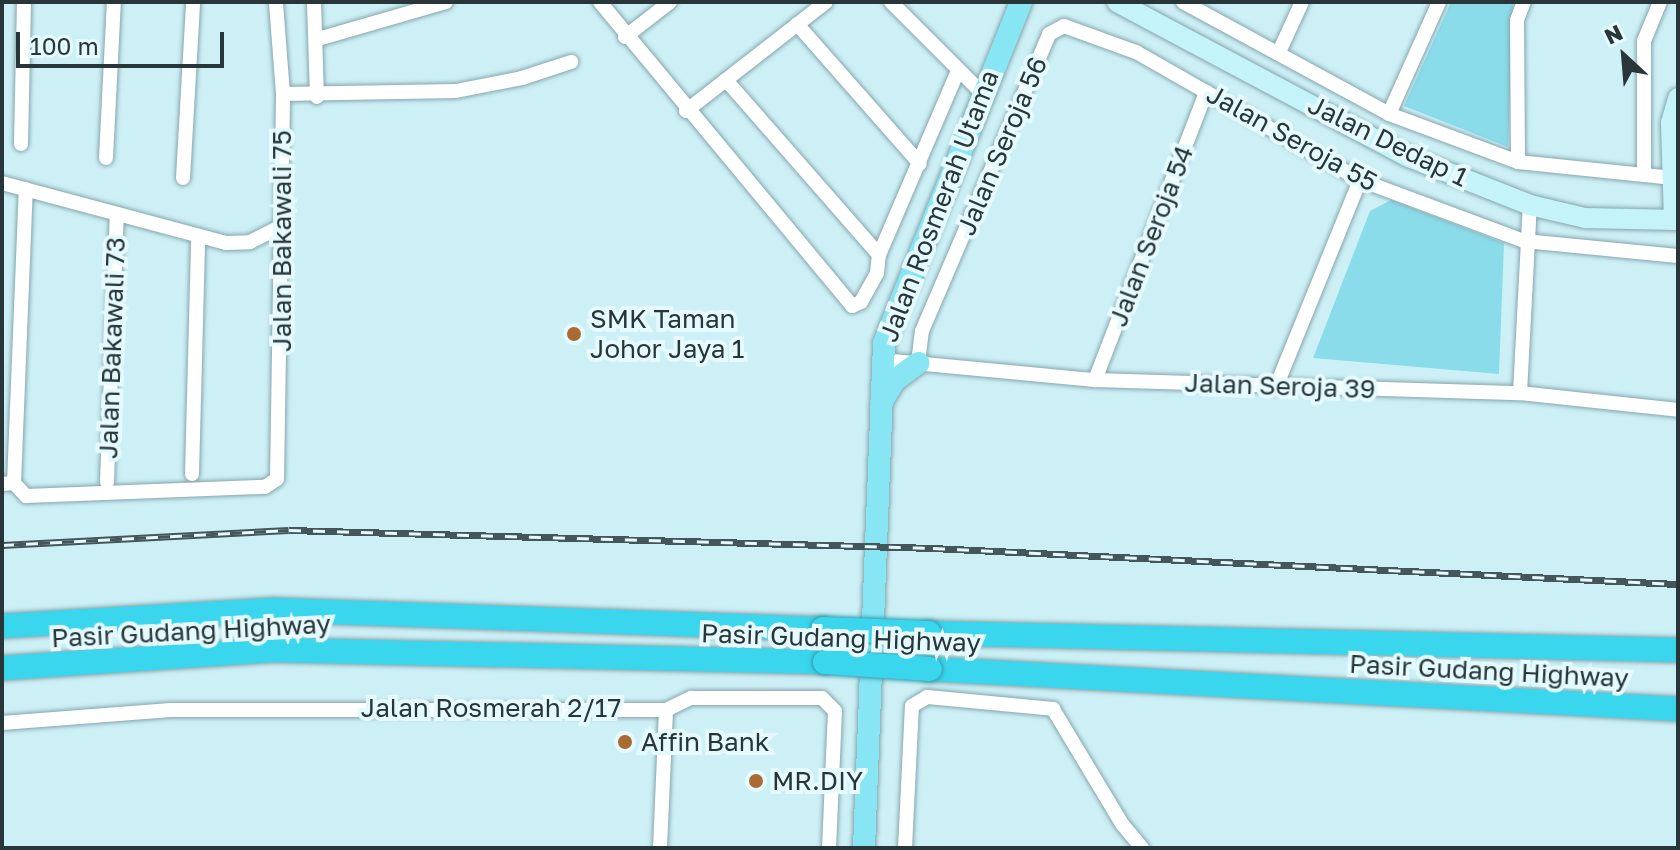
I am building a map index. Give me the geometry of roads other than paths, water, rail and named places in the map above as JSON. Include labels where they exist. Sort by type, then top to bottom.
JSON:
[{"type":"highway","name":"Pasir Gudang Highway","points":[[2,626],[274,610],[929,633],[1678,650]]},
{"type":"highway","name":"Pasir Gudang Highway","points":[[2,668],[276,650],[825,662],[1678,709]]},
{"type":"highway","points":[[1631,707],[1678,701]]},
{"type":"main road","name":"Jalan Rosmerah Utama","points":[[864,848],[882,360],[892,318],[981,92],[1021,2]]},
{"type":"main road","name":"Jalan Dedap 1","points":[[1117,2],[1409,157],[1530,205],[1585,218],[1676,220]]},
{"type":"main road","points":[[1676,220],[1671,123],[1678,98]]},
{"type":"main road","points":[[880,407],[895,380],[918,363]]},
{"type":"street","points":[[21,144],[24,2]]},
{"type":"street","points":[[106,158],[114,2]]},
{"type":"street","points":[[183,178],[193,2]]},
{"type":"street","name":"Jalan Bakawali 75","points":[[8,484],[26,496],[265,487],[277,479],[283,94],[276,2]]},
{"type":"street","points":[[314,2],[318,39],[317,97]]},
{"type":"street","points":[[318,39],[446,2]]},
{"type":"street","points":[[600,2],[625,37],[846,303],[861,302],[877,273],[879,255],[958,71]]},
{"type":"street","points":[[625,37],[670,2]]},
{"type":"street","points":[[686,111],[826,2]]},
{"type":"street","points":[[891,2],[981,92]]},
{"type":"street","points":[[1183,2],[1389,114],[1518,162],[1673,178]]},
{"type":"street","points":[[1279,52],[1302,2]]},
{"type":"street","points":[[1389,114],[1439,2]]},
{"type":"street","points":[[1518,162],[1517,20],[1524,2]]},
{"type":"street","points":[[1644,174],[1644,41],[1660,2]]},
{"type":"street","points":[[797,24],[920,164]]},
{"type":"street","name":"Jalan Seroja 55","points":[[1064,26],[1136,52],[1360,180],[1524,241],[1678,256]]},
{"type":"street","name":"Jalan Seroja 56","points":[[918,363],[922,331],[1049,34],[1064,26]]},
{"type":"street","points":[[283,94],[317,97],[456,91],[522,78],[571,62]]},
{"type":"street","points":[[726,80],[879,255]]},
{"type":"street","name":"Jalan Seroja 54","points":[[1095,380],[1206,92]]},
{"type":"street","points":[[1276,387],[1360,180]]},
{"type":"street","points":[[2,183],[198,238],[240,244],[282,226]]},
{"type":"street","points":[[8,484],[26,189]]},
{"type":"street","points":[[1520,393],[1524,241],[1530,205]]},
{"type":"street","name":"Jalan Bakawali 73","points":[[107,482],[117,214]]},
{"type":"street","points":[[192,474],[198,238]]},
{"type":"street","name":"Jalan Seroja 39","points":[[882,360],[1095,380],[1520,393],[1678,410]]},
{"type":"street","points":[[905,848],[912,706],[927,697],[1053,709],[1122,824],[1142,848]]},
{"type":"street","name":"Jalan Rosmerah 2/17","points":[[2,723],[171,710],[666,710],[691,698],[826,700],[835,711],[829,848]]},
{"type":"street","points":[[660,848],[666,710]]},
{"type":"railway","points":[[2,545],[289,530],[933,548],[1678,584]]},
{"type":"place","name":"SMK Taman Johor Jaya 1","points":[[574,334]]},
{"type":"place","name":"Affin Bank","points":[[625,742]]},
{"type":"place","name":"MR.DIY","points":[[756,781]]}]
